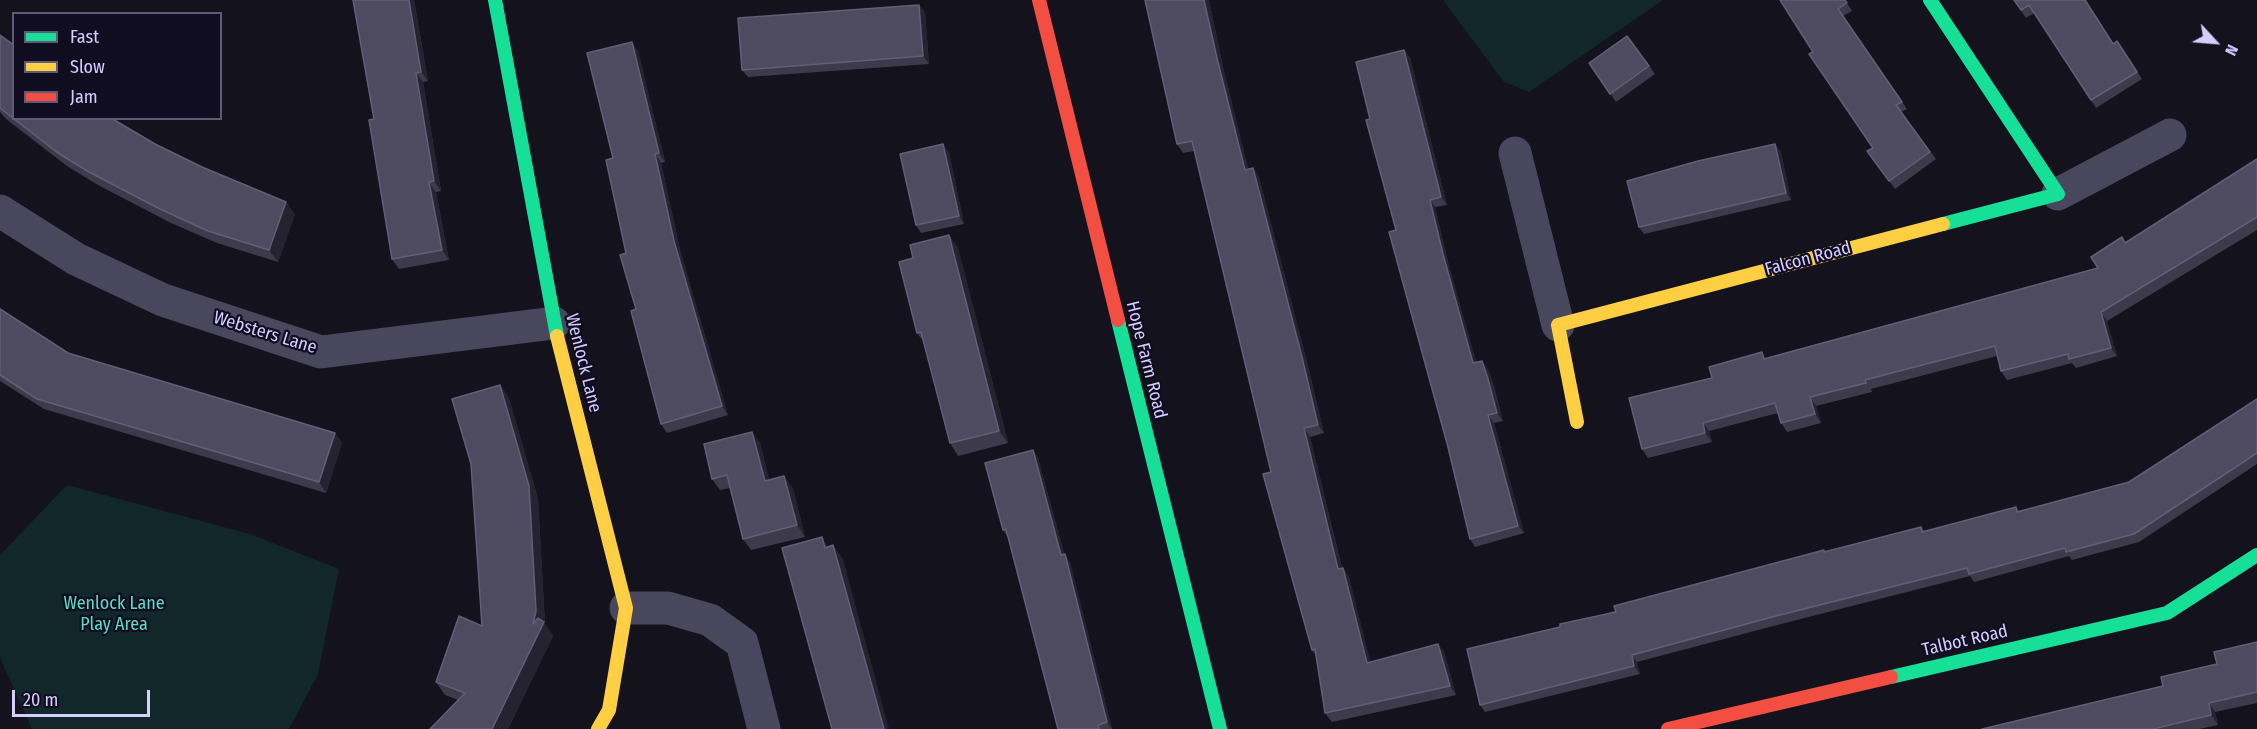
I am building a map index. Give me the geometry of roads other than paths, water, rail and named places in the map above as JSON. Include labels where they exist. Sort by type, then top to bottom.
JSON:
[{"type":"street","name":"Wenlock Lane","points":[[495,0],[554,323],[626,608],[609,710],[598,729]]},
{"type":"street","name":"Hope Farm Road","points":[[1039,0],[1220,729]]},
{"type":"street","points":[[1930,0],[2058,194]]},
{"type":"street","name":"Falcon Road","points":[[1558,325],[2058,194],[2170,135]]},
{"type":"street","points":[[1515,153],[1558,325],[1577,422]]},
{"type":"street","name":"Websters Lane","points":[[0,211],[76,259],[163,300],[321,352],[554,323]]},
{"type":"street","name":"Talbot Road","points":[[1668,729],[2167,613],[2257,555]]},
{"type":"street","points":[[626,608],[668,608],[710,620],[742,643],[764,729]]},
{"type":"park label","name":"Wenlock Lane Play Area","points":[[114,614]]}]
